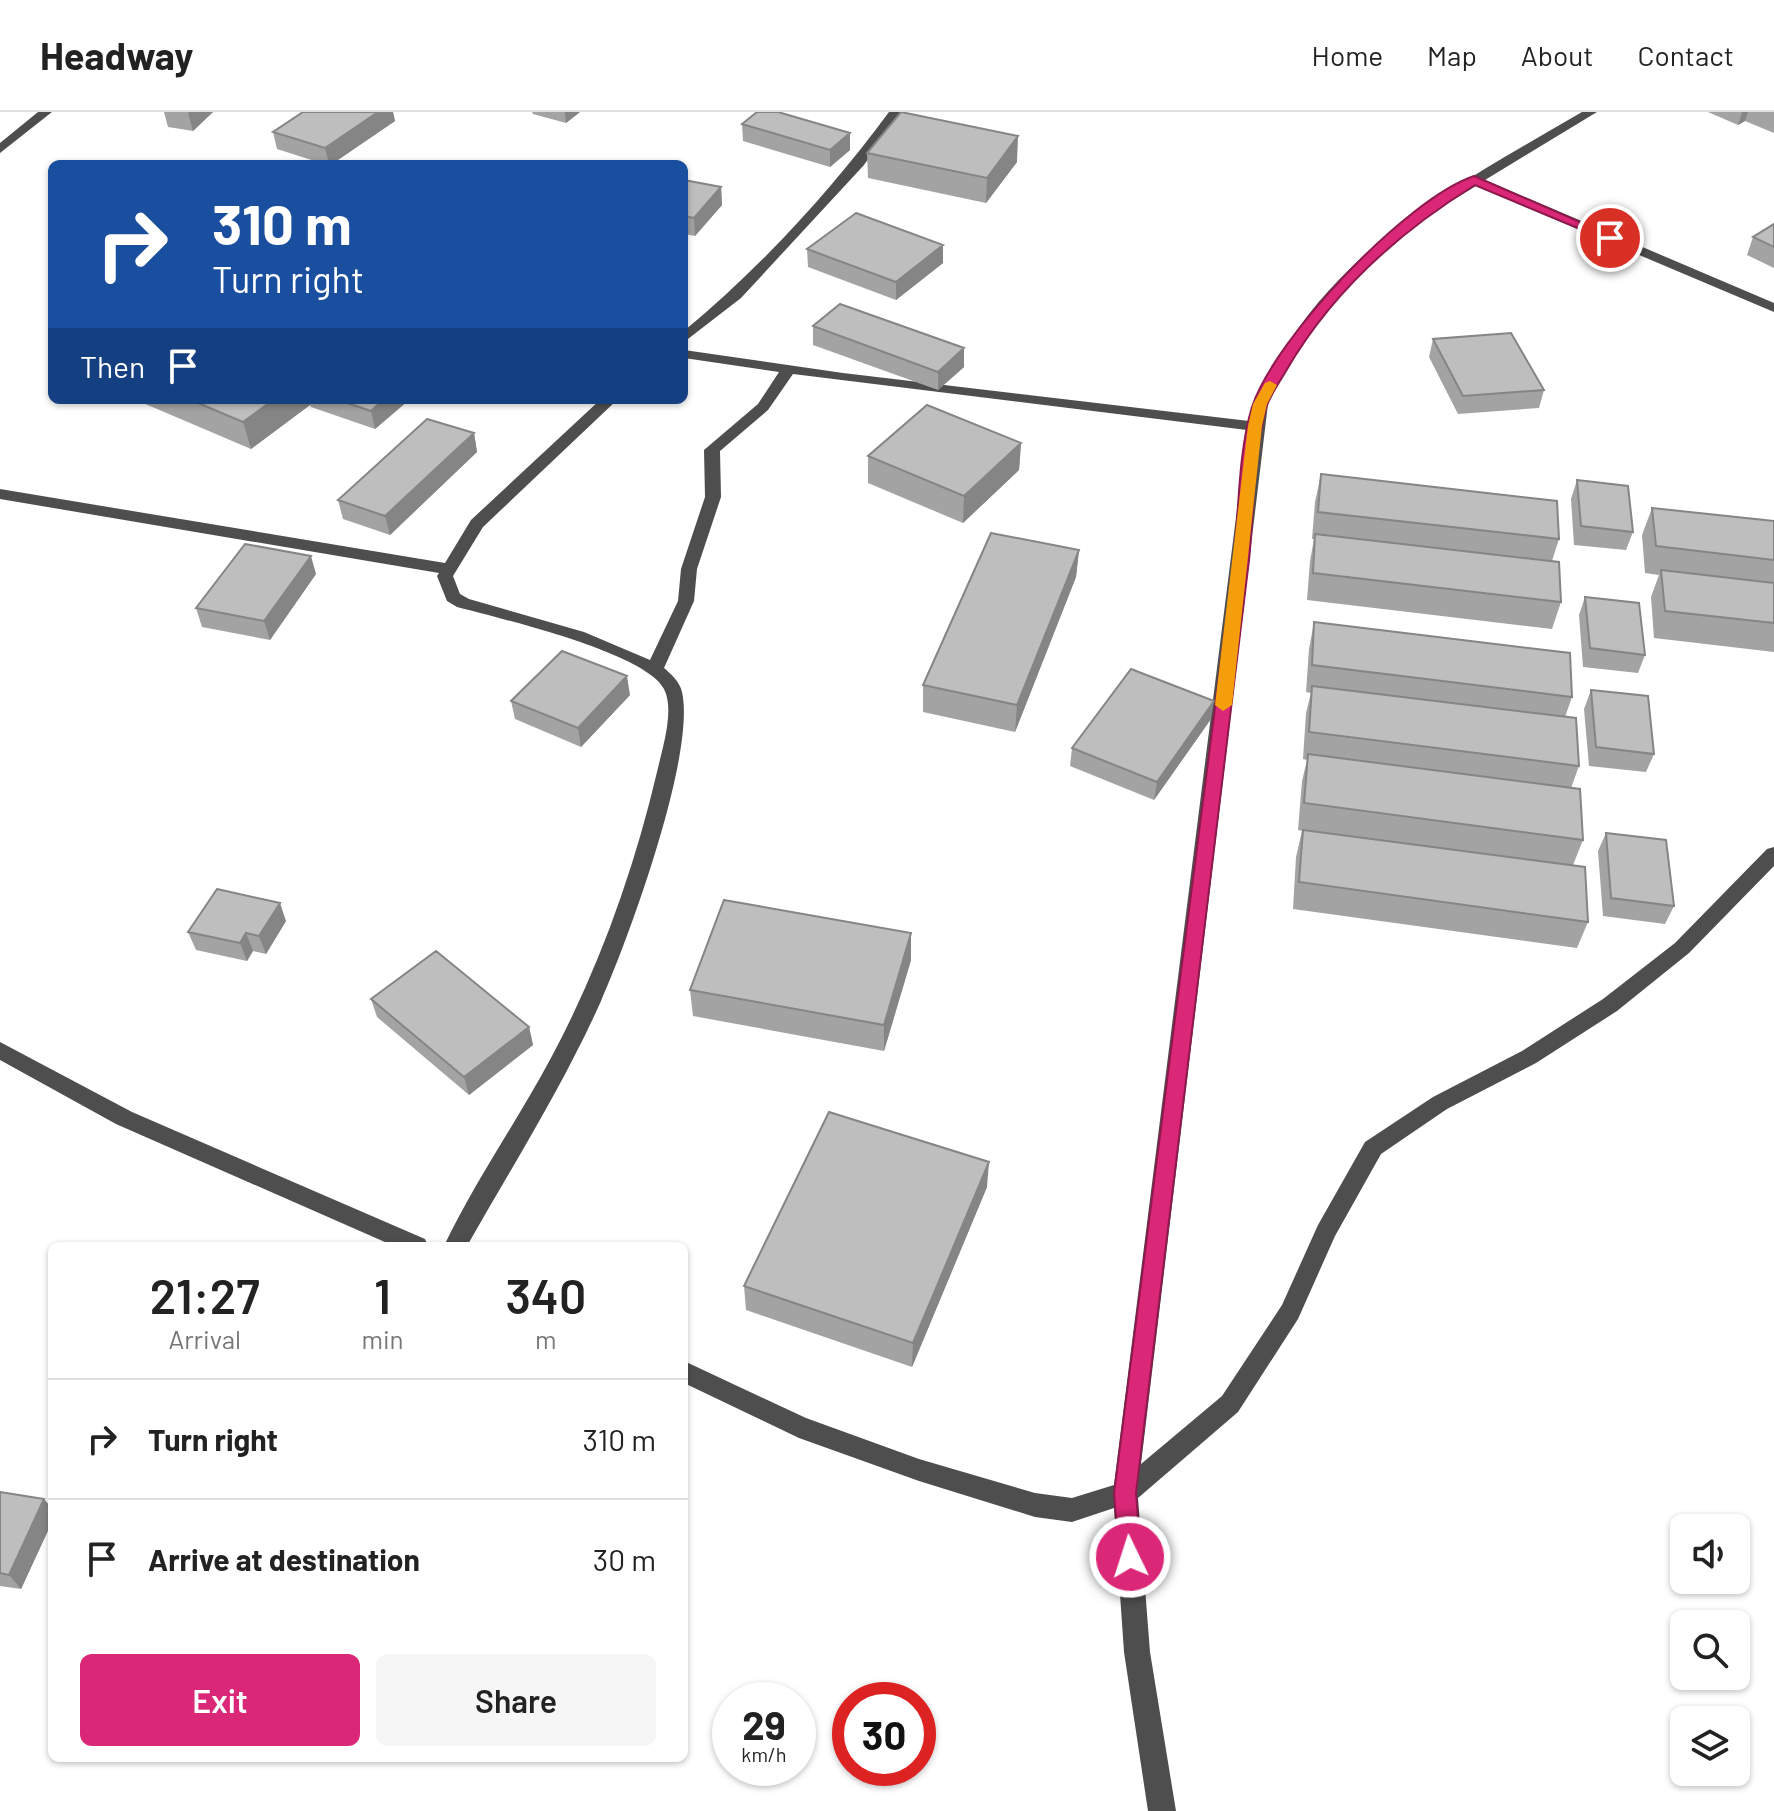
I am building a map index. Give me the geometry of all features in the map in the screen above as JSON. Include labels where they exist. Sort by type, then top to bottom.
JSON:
[{"type":"street","points":[[0,149],[46,112]]},
{"type":"street","points":[[688,335],[736,295],[859,162],[895,112]]},
{"type":"street","points":[[1162,1811],[1137,1652],[1125,1493],[1260,404],[1296,341],[1330,299],[1380,248],[1435,204],[1591,112]]},
{"type":"street","points":[[1474,180],[1774,308]]},
{"type":"street","points":[[688,355],[1255,426]]},
{"type":"street","points":[[655,669],[686,601],[689,569],[713,497],[712,450],[763,407],[789,369]]},
{"type":"street","points":[[457,1242],[545,1090],[592,999],[638,871],[670,761],[676,712],[673,689],[655,669],[607,646],[463,603],[453,597],[447,587],[447,569],[477,524],[605,404]]},
{"type":"street","points":[[0,494],[447,569]]},
{"type":"street","points":[[688,1374],[799,1427],[919,1470],[1035,1505],[1072,1510],[1125,1493],[1230,1404],[1290,1312],[1326,1232],[1373,1148],[1440,1103],[1529,1057],[1610,1005],[1682,948],[1774,854]]},
{"type":"street","points":[[0,1050],[124,1118],[408,1242]]},
{"type":"building","points":[[303,112],[378,112],[325,148],[273,132]]},
{"type":"building","points":[[757,112],[778,112],[850,133],[830,150],[742,124]]},
{"type":"building","points":[[901,112],[1018,136],[987,178],[867,153]]},
{"type":"building","points":[[688,181],[721,187],[694,218],[688,217]]},
{"type":"building","points":[[856,213],[943,245],[896,282],[807,249]]},
{"type":"building","points":[[1774,224],[1774,247],[1753,237]]},
{"type":"building","points":[[840,304],[964,348],[938,372],[813,326]]},
{"type":"building","points":[[1511,333],[1544,390],[1463,396],[1433,339]]},
{"type":"building","points":[[200,404],[268,404],[243,422]]},
{"type":"building","points":[[351,404],[379,404],[371,411]]},
{"type":"building","points":[[927,405],[1021,443],[964,496],[868,456]]},
{"type":"building","points":[[427,419],[474,433],[385,516],[338,500]]},
{"type":"building","points":[[1321,474],[1557,501],[1559,539],[1318,512]]},
{"type":"building","points":[[1577,480],[1628,486],[1633,532],[1581,526]]},
{"type":"building","points":[[1652,508],[1774,521],[1774,560],[1656,546]]},
{"type":"building","points":[[991,533],[1079,550],[1017,705],[923,685]]},
{"type":"building","points":[[1315,534],[1559,562],[1561,602],[1313,573]]},
{"type":"building","points":[[245,544],[311,556],[264,621],[196,608]]},
{"type":"building","points":[[1661,570],[1774,583],[1774,623],[1665,611]]},
{"type":"building","points":[[1585,597],[1639,603],[1645,655],[1590,648]]},
{"type":"building","points":[[1314,622],[1570,653],[1572,697],[1312,665]]},
{"type":"building","points":[[562,651],[627,676],[578,728],[511,701]]},
{"type":"building","points":[[1131,669],[1214,701],[1157,782],[1072,748]]},
{"type":"building","points":[[1312,686],[1576,718],[1579,766],[1309,732]]},
{"type":"building","points":[[1591,690],[1648,696],[1654,754],[1596,747]]},
{"type":"building","points":[[1308,754],[1580,789],[1583,840],[1304,803]]},
{"type":"building","points":[[1303,830],[1585,867],[1588,922],[1299,882]]},
{"type":"building","points":[[1606,833],[1666,840],[1674,906],[1611,898]]},
{"type":"building","points":[[217,889],[280,903],[259,936],[246,933],[240,943],[188,932]]},
{"type":"building","points":[[724,900],[911,933],[884,1025],[690,990]]},
{"type":"building","points":[[436,951],[529,1027],[464,1077],[371,999]]},
{"type":"building","points":[[829,1112],[989,1162],[913,1343],[744,1286]]},
{"type":"building","points":[[0,1492],[44,1499],[9,1575],[0,1573]]},
{"type":"slow traffic","points":[[1223,705],[1255,426],[1260,404],[1270,385]]},
{"type":"route","points":[[1130,1557],[1125,1493],[1260,404],[1296,341],[1330,299],[1380,248],[1435,204],[1474,180],[1610,238]]}]
